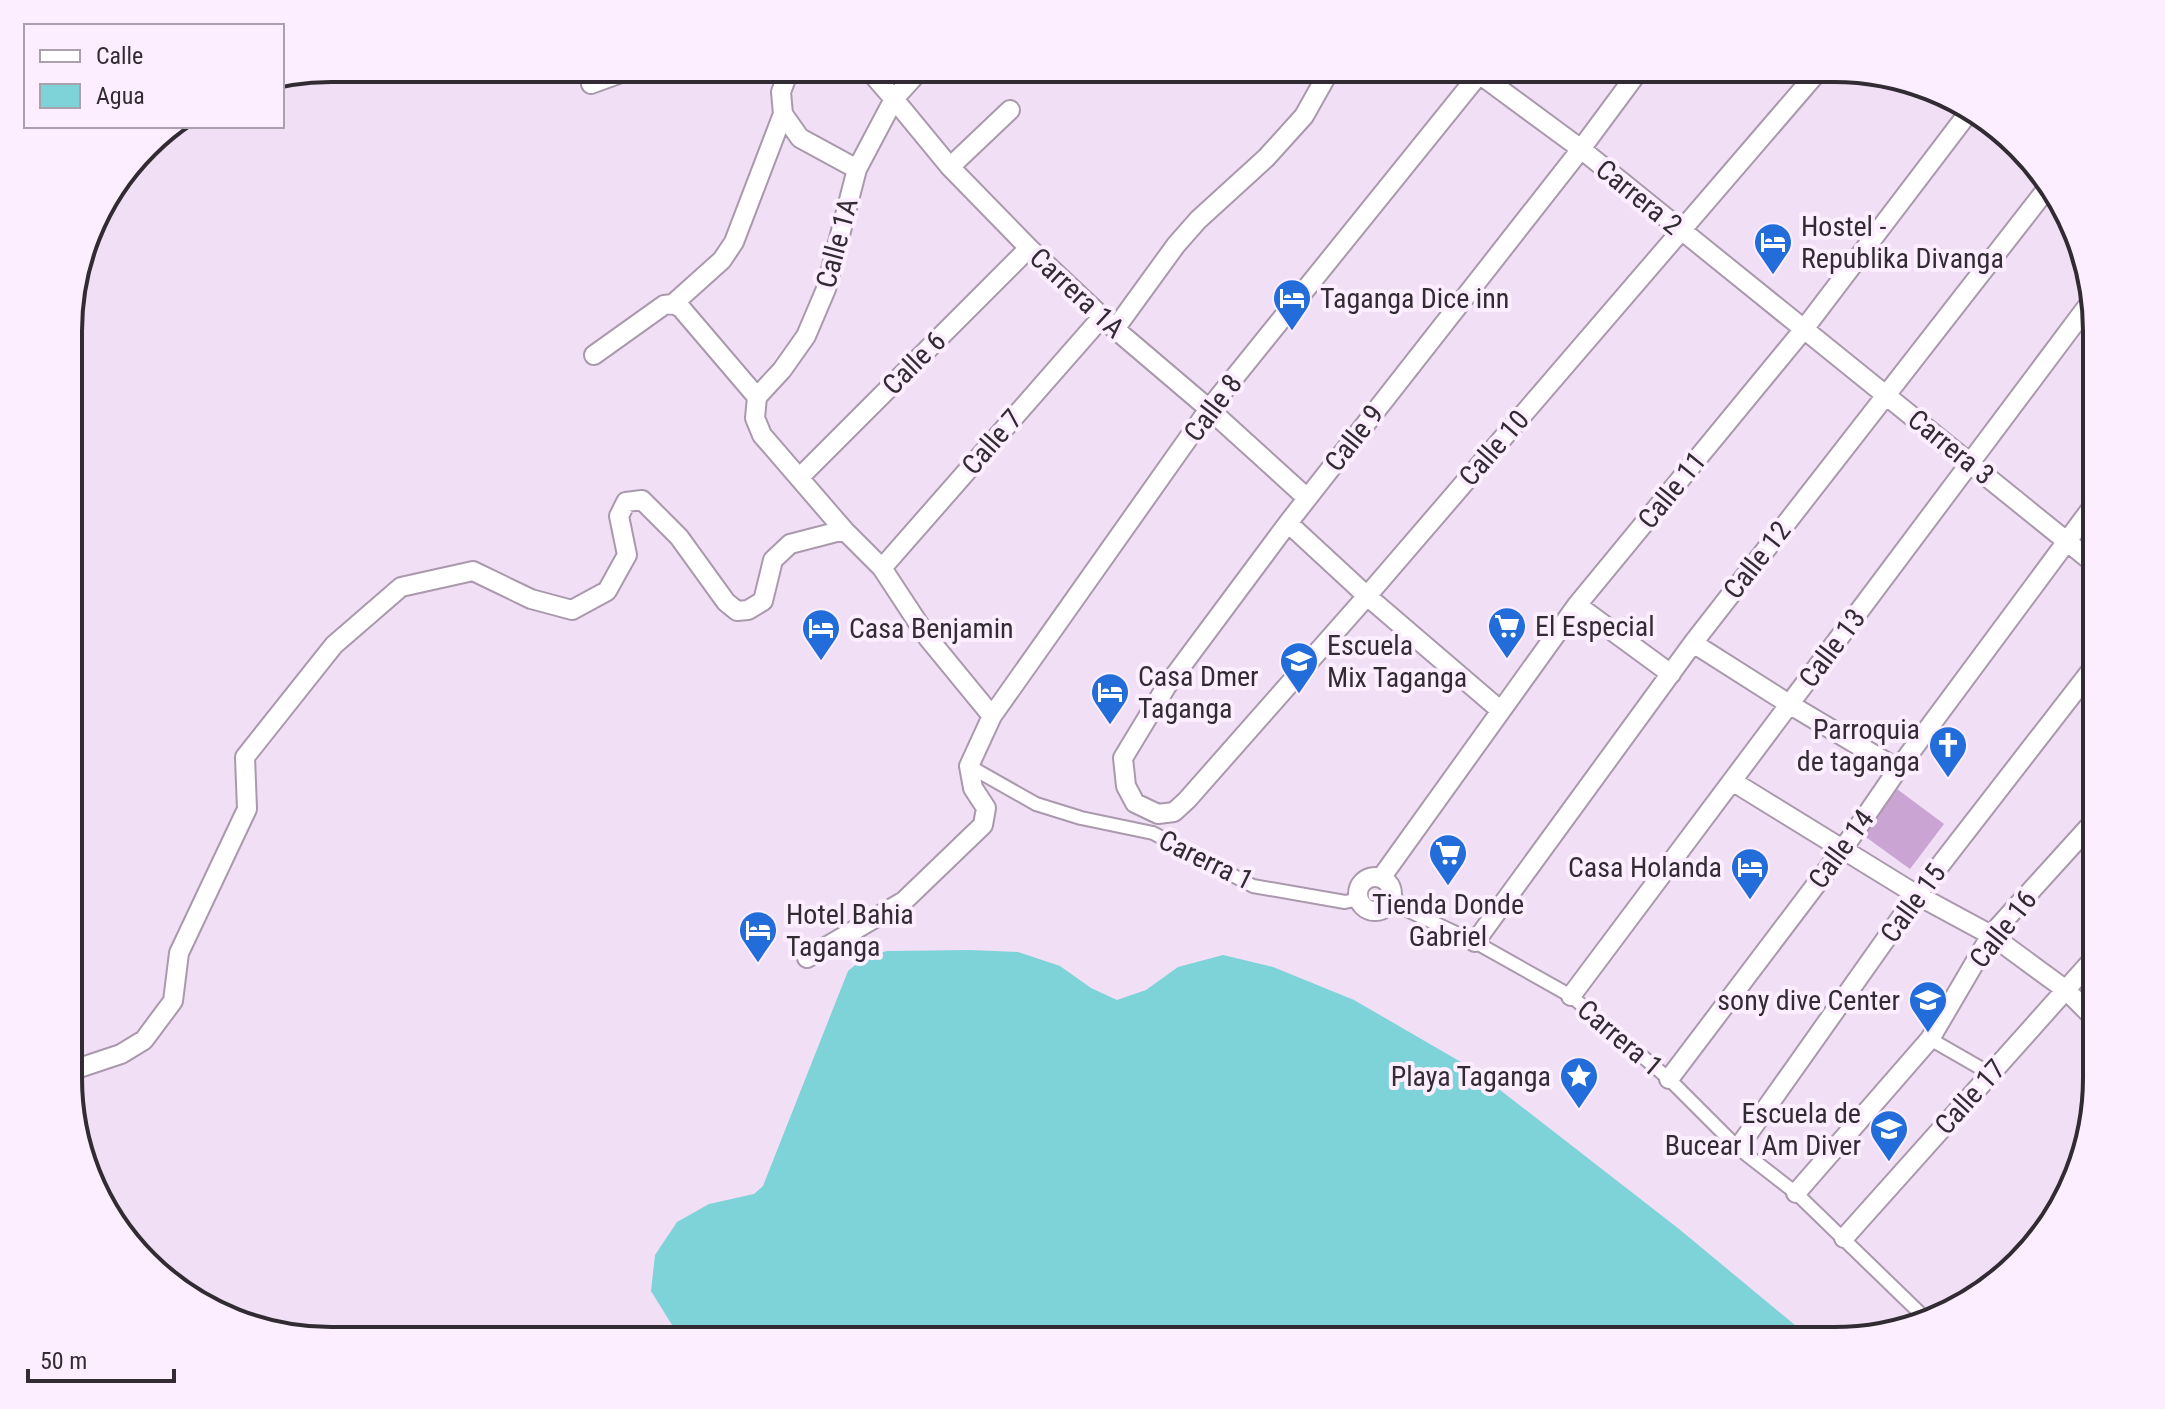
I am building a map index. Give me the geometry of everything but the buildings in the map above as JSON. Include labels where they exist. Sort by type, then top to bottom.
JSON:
[{"type":"street","points":[[591,84],[596,82]]},
{"type":"street","points":[[673,304],[722,260],[734,242],[783,114],[781,92],[785,82]]},
{"type":"street","name":"Carrera 1A","points":[[879,82],[950,167],[1029,248],[1108,323],[1307,498]]},
{"type":"street","name":"Calle 1A","points":[[757,397],[782,370],[806,336],[826,289],[857,169],[894,99],[909,82]]},
{"type":"street","points":[[1108,323],[1198,220],[1266,158],[1304,116],[1323,82]]},
{"type":"street","name":"Calle 8","points":[[969,766],[992,716],[1209,409],[1468,82]]},
{"type":"street","name":"Carrera 2","points":[[1494,82],[1804,329]]},
{"type":"street","name":"Calle 9","points":[[1158,814],[1135,803],[1126,786],[1123,758],[1166,687],[1307,498],[1631,82]]},
{"type":"street","name":"Calle 10","points":[[1158,814],[1174,812],[1187,800],[1367,596],[1809,82]]},
{"type":"street","points":[[950,167],[1010,110]]},
{"type":"street","points":[[783,114],[800,138],[857,169]]},
{"type":"street","name":"Calle 11","points":[[1381,878],[1577,605],[1804,329],[1964,119]]},
{"type":"street","name":"Calle 12","points":[[1475,942],[1693,643],[2042,195]]},
{"type":"street","name":"Calle 6","points":[[800,477],[1029,248]]},
{"type":"street","points":[[594,355],[664,305],[673,304],[681,308],[757,397],[755,418],[762,435],[844,530],[882,568],[928,638],[992,716]]},
{"type":"street","name":"Calle 13","points":[[1571,996],[2082,313]]},
{"type":"street","name":"Calle 7","points":[[882,568],[1108,323]]},
{"type":"street","name":"Carrera 3","points":[[1804,329],[2082,553]]},
{"type":"street","points":[[82,1067],[121,1054],[144,1040],[173,1001],[179,953],[247,809],[245,757],[334,645],[401,587],[473,571],[531,599],[572,610],[607,591],[627,555],[619,516],[626,502],[642,500],[679,537],[726,602],[737,611],[748,610],[763,601],[773,560],[790,544],[844,530]]},
{"type":"street","name":"Calle 14","points":[[1669,1079],[1843,849],[1898,769],[2082,522]]},
{"type":"street","points":[[1288,523],[1367,596],[1500,710]]},
{"type":"street","points":[[1577,605],[1671,674]]},
{"type":"street","points":[[1693,643],[1898,769]]},
{"type":"street","name":"Calle 15","points":[[1738,1148],[1917,895],[2082,682]]},
{"type":"street","points":[[807,958],[904,901],[983,825],[986,808],[973,788],[969,766]]},
{"type":"street","name":"Carerra 1","points":[[969,766],[1036,804],[1081,818],[1153,833],[1253,886],[1345,902],[1359,899]]},
{"type":"street","points":[[1732,781],[1917,895],[1991,935],[2066,990],[2082,1006]]},
{"type":"street","name":"Calle 16","points":[[1796,1193],[1930,1039],[1991,935],[2082,834]]},
{"type":"street","points":[[1381,878],[1390,887],[1392,896],[1387,906],[1376,911],[1366,909],[1359,899],[1359,888],[1367,879],[1381,878]]},
{"type":"street","name":"Carrera 1","points":[[1392,896],[1409,911],[1475,942],[1571,996],[1669,1079],[1738,1148],[1796,1193],[1919,1312]]},
{"type":"street","name":"Calle 17","points":[[1844,1238],[2082,972]]},
{"type":"street","points":[[1930,1039],[1991,1074]]},
{"type":"shaded area","points":[[1897,789],[1944,824],[1910,869],[1863,835]]},
{"type":"water","points":[[887,951],[1018,952],[1060,966],[1091,988],[1117,1000],[1146,990],[1178,967],[1223,955],[1273,967],[1354,1000],[1473,1069],[1679,1229],[1796,1326],[672,1327],[651,1291],[655,1255],[677,1222],[709,1204],[754,1194],[763,1186],[848,971],[865,957]]},
{"type":"place","name":"Hostel - Republika Divanga","points":[[1773,276]]},
{"type":"place","name":"Taganga Dice inn","points":[[1292,332]]},
{"type":"place","name":"El Especial","points":[[1507,660]]},
{"type":"place","name":"Casa Benjamin","points":[[821,662]]},
{"type":"place","name":"Escuela Mix Taganga","points":[[1299,695]]},
{"type":"place","name":"Casa Dmer Taganga","points":[[1110,726]]},
{"type":"place","name":"Parroquia de taganga","points":[[1948,779]]},
{"type":"place","name":"Tienda Donde Gabriel","points":[[1448,887]]},
{"type":"place","name":"Casa Holanda","points":[[1750,901]]},
{"type":"place","name":"Hotel Bahia Taganga","points":[[758,964]]},
{"type":"place","name":"sony dive Center","points":[[1928,1034]]},
{"type":"place","name":"Playa Taganga","points":[[1579,1110]]},
{"type":"place","name":"Escuela de Bucear I Am Diver","points":[[1889,1163]]}]
